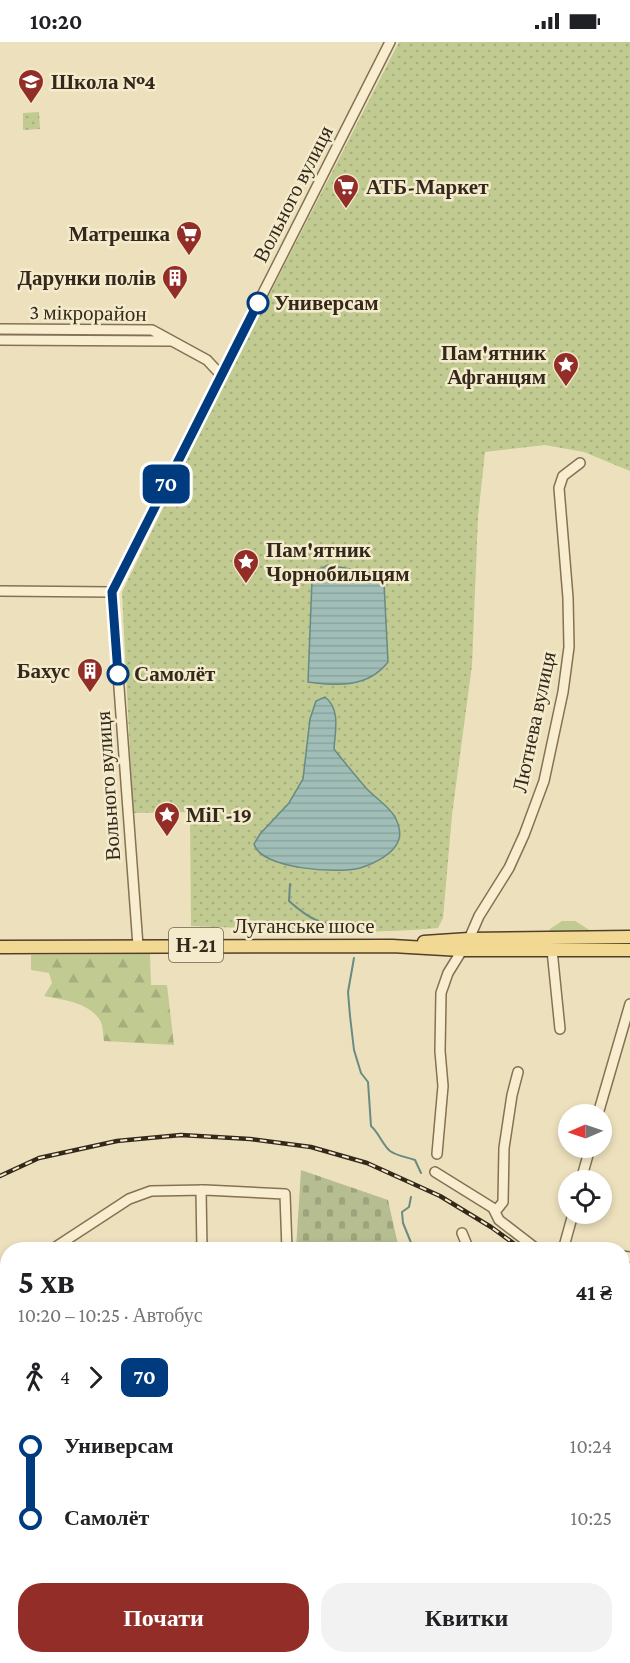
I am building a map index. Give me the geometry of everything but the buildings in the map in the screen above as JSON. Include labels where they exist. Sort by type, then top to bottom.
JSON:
[{"type":"main road","name":"Луганське шосе","points":[[0,947],[392,945],[469,939],[630,937]]},
{"type":"main road","name":"Луганське шосе","points":[[392,945],[461,950],[630,950]]},
{"type":"street","name":"Вольного вулиця","points":[[138,946],[112,592],[390,42]]},
{"type":"street","name":"3 мікрорайон","points":[[0,329],[152,330],[207,360],[221,375]]},
{"type":"street","name":"3 мікрорайон","points":[[0,340],[172,341]]},
{"type":"street","name":"Лютнева вулиця","points":[[437,1155],[443,1086],[441,993],[448,973],[469,939],[479,916],[509,868],[544,781],[563,692],[569,646],[568,598],[559,488],[563,476],[580,463]]},
{"type":"street","points":[[0,591],[112,592]]},
{"type":"street","points":[[552,950],[560,1029]]},
{"type":"street","points":[[601,1104],[630,1004]]},
{"type":"street","points":[[495,1212],[502,1202],[504,1148],[518,1072]]},
{"type":"street","points":[[435,1172],[493,1208],[499,1220],[528,1242]]},
{"type":"street","points":[[63,1242],[129,1199],[152,1191],[201,1190],[285,1194],[287,1242]]},
{"type":"street","points":[[201,1190],[202,1242]]},
{"type":"street","points":[[565,1242],[570,1224]]},
{"type":"street","points":[[462,1233],[466,1242]]},
{"type":"green space","points":[[399,42],[630,42],[630,471],[584,452],[545,445],[485,452],[478,517],[472,665],[452,815],[443,918],[438,928],[346,932],[191,926],[190,812],[133,813],[122,592],[226,379]]},
{"type":"green space","points":[[39,112],[40,129],[23,130],[23,113]]},
{"type":"green space","points":[[562,921],[575,921],[591,931],[549,932]]},
{"type":"green space","points":[[150,954],[151,985],[167,985],[174,1045],[104,1041],[102,1024],[96,1015],[76,1003],[44,996],[52,983],[49,973],[31,970],[31,955]]},
{"type":"green space","points":[[301,1170],[388,1200],[397,1242],[296,1242]]},
{"type":"water","points":[[328,565],[377,574],[384,583],[388,662],[371,677],[362,681],[341,684],[308,682],[312,580],[316,571]]},
{"type":"water","points":[[325,697],[335,714],[334,749],[366,788],[392,813],[400,833],[397,844],[388,854],[360,868],[349,870],[319,870],[285,864],[270,859],[254,844],[260,834],[289,803],[303,779],[310,719],[316,701]]},
{"type":"waterway","points":[[290,884],[289,901],[303,912],[323,923],[349,924],[353,930]]},
{"type":"waterway","points":[[354,958],[348,992],[350,1016],[354,1050],[361,1073],[368,1082],[371,1126],[390,1151],[415,1160],[421,1173]]},
{"type":"waterway","points":[[411,1197],[409,1207],[402,1212],[403,1223],[411,1242]]},
{"type":"railway","points":[[0,1176],[39,1158],[117,1141],[181,1135],[250,1139],[311,1147],[367,1163],[440,1196],[512,1242]]},
{"type":"bus line","name":"70","points":[[118,674],[112,592],[258,303]]},
{"type":"place","name":"Школа №4","points":[[31,105]]},
{"type":"place","name":"АТБ-Маркет","points":[[346,210]]},
{"type":"place","name":"Матрешка","points":[[189,257]]},
{"type":"place","name":"Дарунки полів","points":[[175,301]]},
{"type":"place","name":"Универсам","points":[[258,303]]},
{"type":"place","name":"Пам'ятник Афганцям","points":[[566,388]]},
{"type":"place","name":"Пам'ятник Чорнобильцям","points":[[246,585]]},
{"type":"place","name":"Самолёт","points":[[118,674]]},
{"type":"place","name":"Бахус","points":[[90,694]]},
{"type":"place","name":"МіГ-19","points":[[167,838]]}]
